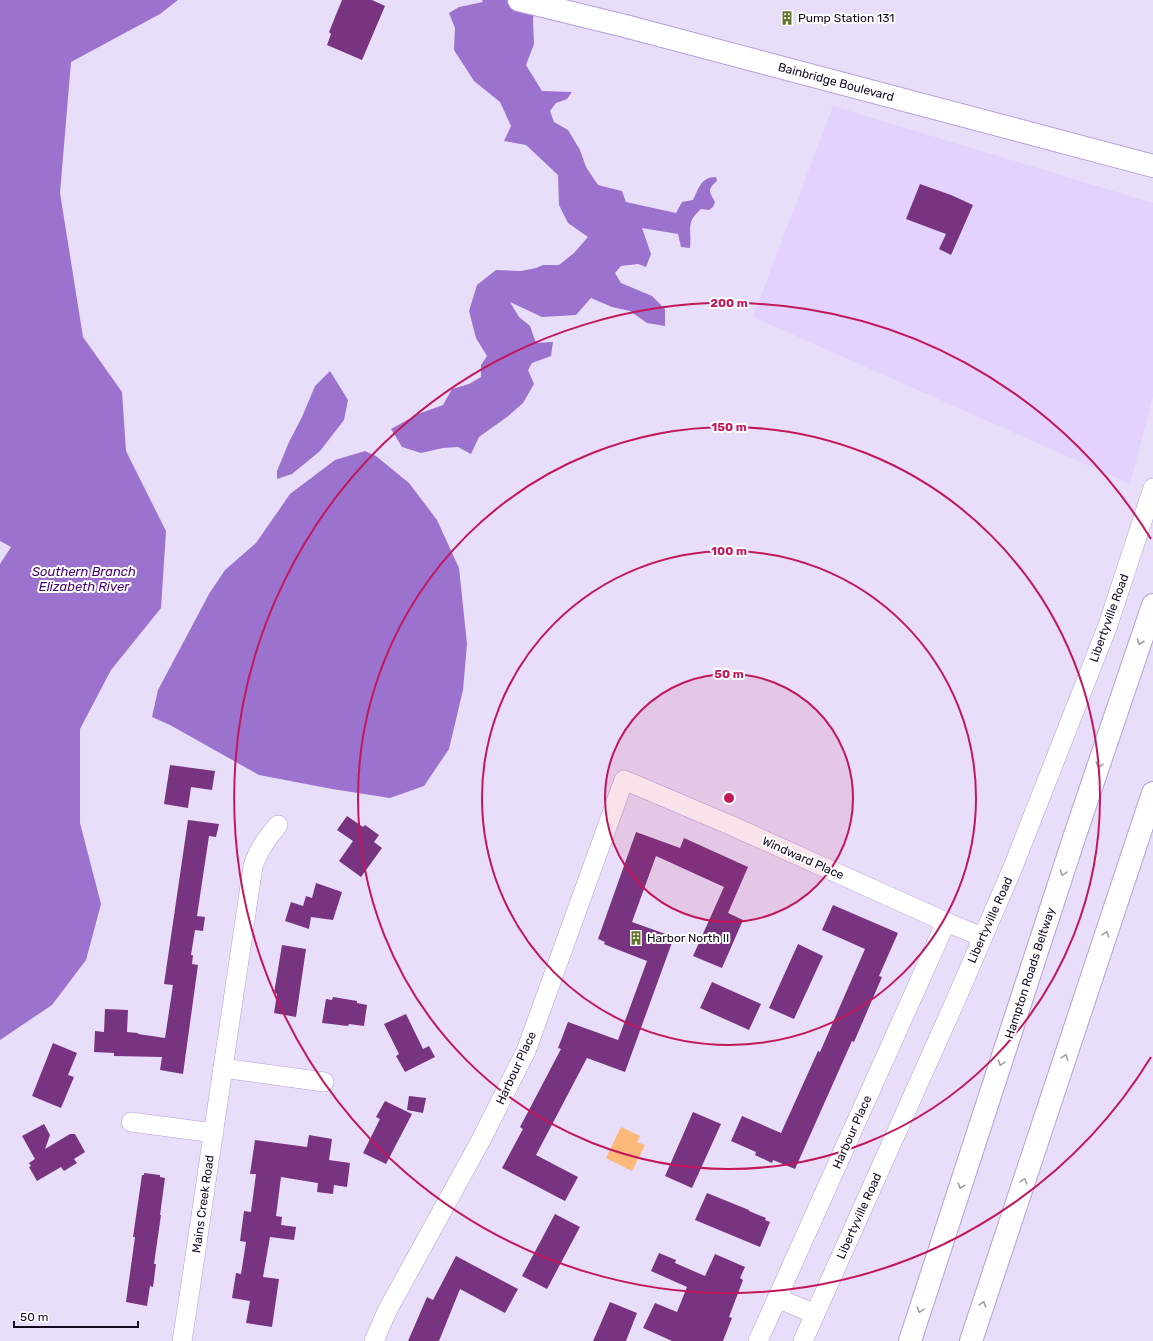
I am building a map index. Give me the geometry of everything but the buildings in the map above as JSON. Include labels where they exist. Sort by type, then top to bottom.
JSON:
[{"type":"main road","name":"Bainbridge Boulevard","points":[[519,0],[553,10],[664,36],[1153,166]]},
{"type":"main road","name":"Hampton Roads Beltway","points":[[910,1341],[1075,835],[1153,605]]},
{"type":"main road","points":[[971,1341],[1153,794]]},
{"type":"street","name":"Libertyville Road","points":[[803,1341],[954,1004],[1013,867],[1108,625],[1153,488]]},
{"type":"street","name":"Windward Place","points":[[624,780],[730,825],[982,937]]},
{"type":"street","name":"Harbour Place","points":[[374,1341],[387,1311],[481,1140],[526,1051],[624,780]]},
{"type":"street","name":"Mains Creek Road","points":[[182,1341],[253,866],[256,855],[265,839],[278,825]]},
{"type":"street","name":"Harbour Place","points":[[758,1341],[946,922]]},
{"type":"street","points":[[223,1068],[324,1082]]},
{"type":"street","points":[[131,1122],[214,1133]]},
{"type":"street","points":[[777,1298],[815,1314]]},
{"type":"shaded area","points":[[833,106],[1153,203],[1153,396],[1130,484],[753,317]]},
{"type":"shaded area","points":[[621,1127],[640,1136],[637,1142],[645,1145],[632,1171],[606,1158]]},
{"type":"water","name":"Southern Branch Elizabeth River","points":[[0,0],[178,0],[160,14],[71,62],[60,193],[83,337],[122,392],[126,451],[166,531],[161,608],[111,670],[80,729],[80,823],[101,904],[86,960],[52,1005],[0,1040],[0,564],[11,547],[0,541]]},
{"type":"water","points":[[482,0],[535,0],[533,20],[534,44],[526,65],[542,91],[572,92],[567,99],[556,103],[550,111],[554,122],[568,130],[580,150],[586,167],[598,185],[622,191],[626,202],[676,213],[682,202],[693,200],[699,187],[704,181],[711,177],[716,177],[717,181],[710,189],[711,195],[715,202],[713,207],[709,210],[701,209],[693,218],[690,227],[690,248],[681,247],[678,234],[642,228],[651,254],[646,267],[638,264],[621,266],[615,273],[621,283],[652,296],[665,309],[665,326],[647,323],[630,311],[612,307],[591,298],[576,315],[542,317],[510,302],[519,317],[530,326],[536,343],[553,342],[551,356],[532,363],[528,370],[534,384],[523,403],[507,417],[479,437],[471,454],[458,447],[443,448],[421,453],[402,447],[391,429],[418,414],[443,405],[452,389],[469,384],[481,377],[481,365],[487,356],[476,338],[469,311],[477,285],[496,270],[521,271],[543,265],[559,265],[574,253],[588,237],[568,223],[559,205],[558,175],[526,145],[504,141],[511,126],[500,102],[474,81],[454,50],[455,28],[449,13],[459,7],[483,2]]},
{"type":"water","points":[[330,371],[348,400],[344,420],[320,451],[292,474],[277,479],[277,471],[315,386]]},
{"type":"water","points":[[365,451],[376,456],[409,483],[437,520],[459,568],[467,644],[463,690],[449,749],[424,786],[390,798],[259,775],[170,725],[152,717],[158,690],[209,594],[225,570],[256,543],[290,494],[335,460]]},
{"type":"place","name":"Pump Station 131","points":[[787,18]]},
{"type":"place","name":"Harbor North II","points":[[636,938]]}]
